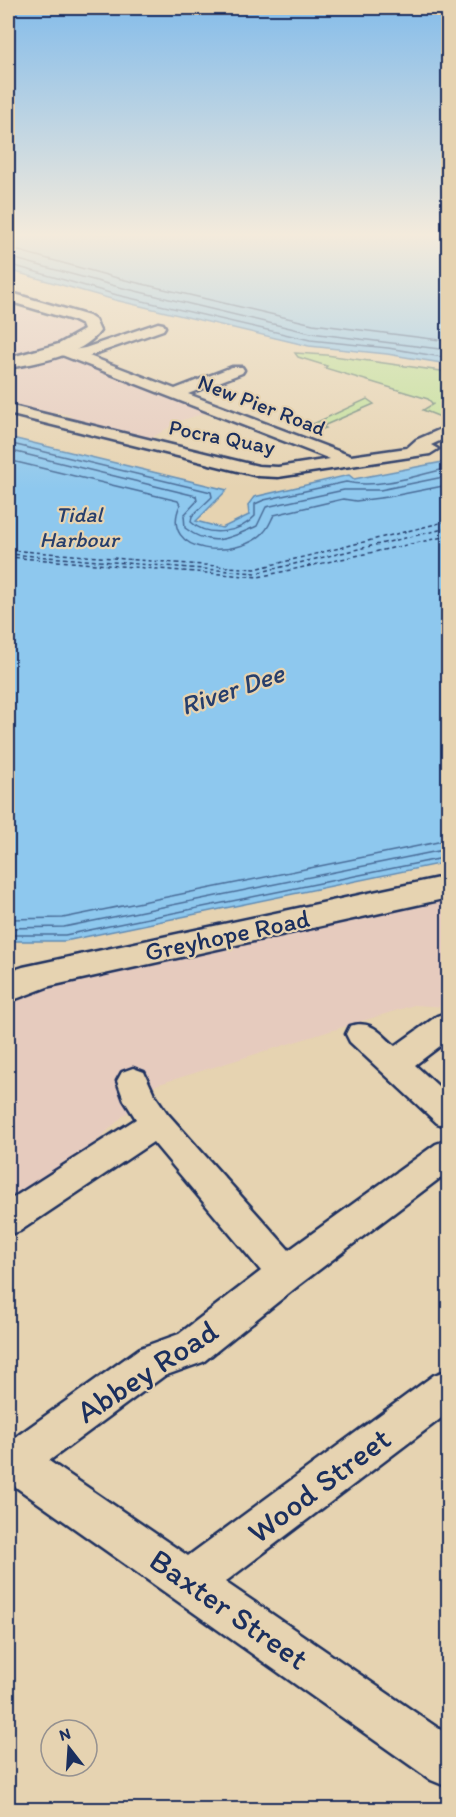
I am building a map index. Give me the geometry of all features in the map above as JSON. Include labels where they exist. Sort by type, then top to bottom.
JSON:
[{"type":"street","points":[[66,351],[92,331],[92,326],[83,319]]},
{"type":"street","points":[[8,364],[66,351],[87,352],[158,327]]},
{"type":"street","name":"New Pier Road","points":[[66,351],[350,461]]},
{"type":"street","points":[[175,394],[237,370]]},
{"type":"street","name":"Pocra Quay","points":[[8,410],[258,471],[278,472],[429,449]]},
{"type":"street","points":[[413,451],[422,443],[448,431]]},
{"type":"street","name":"Greyhope Road","points":[[8,989],[22,980],[50,973],[448,887]]},
{"type":"street","points":[[393,1064],[448,1024]]},
{"type":"street","points":[[361,1034],[448,1114]]},
{"type":"street","points":[[133,1081],[140,1100],[156,1123],[286,1273]]},
{"type":"street","points":[[8,1220],[156,1123]]},
{"type":"street","name":"Abbey Road","points":[[10,1461],[153,1361],[190,1349],[286,1273],[448,1154]]},
{"type":"street","name":"Wood Street","points":[[190,1581],[448,1389]]},
{"type":"street","name":"Baxter Street","points":[[10,1461],[190,1581],[448,1763]]},
{"type":"shaded area","points":[[8,319],[57,319],[92,326],[60,348],[209,412],[179,421],[150,439],[67,419],[71,416],[56,412],[51,415],[8,404],[8,374],[20,370],[8,363]]},
{"type":"shaded area","points":[[448,896],[448,1007],[414,1005],[156,1085],[69,1167],[54,1174],[8,1219],[8,1007],[20,995],[83,972]]},
{"type":"green space","points":[[295,353],[326,355],[448,372],[448,420],[423,410],[433,404],[428,399],[325,368],[327,366],[298,357]]},
{"type":"green space","points":[[367,399],[374,404],[323,426],[326,428],[323,429],[313,424]]},
{"type":"water","points":[[194,319],[448,319],[448,364],[387,354],[309,346]]},
{"type":"water","points":[[8,437],[227,490],[196,521],[222,528],[249,515],[248,505],[254,497],[349,475],[354,479],[448,461],[448,862],[65,941],[8,941]]},
{"type":"ferry route","points":[[8,550],[255,569],[448,521]]},
{"type":"ferry route","points":[[8,554],[256,573],[448,528]]},
{"type":"ferry route","points":[[8,557],[258,577],[448,536]]},
{"type":"water label","name":"Tidal Harbour","points":[[79,526]]},
{"type":"water label","name":"River Dee","points":[[232,689]]}]
